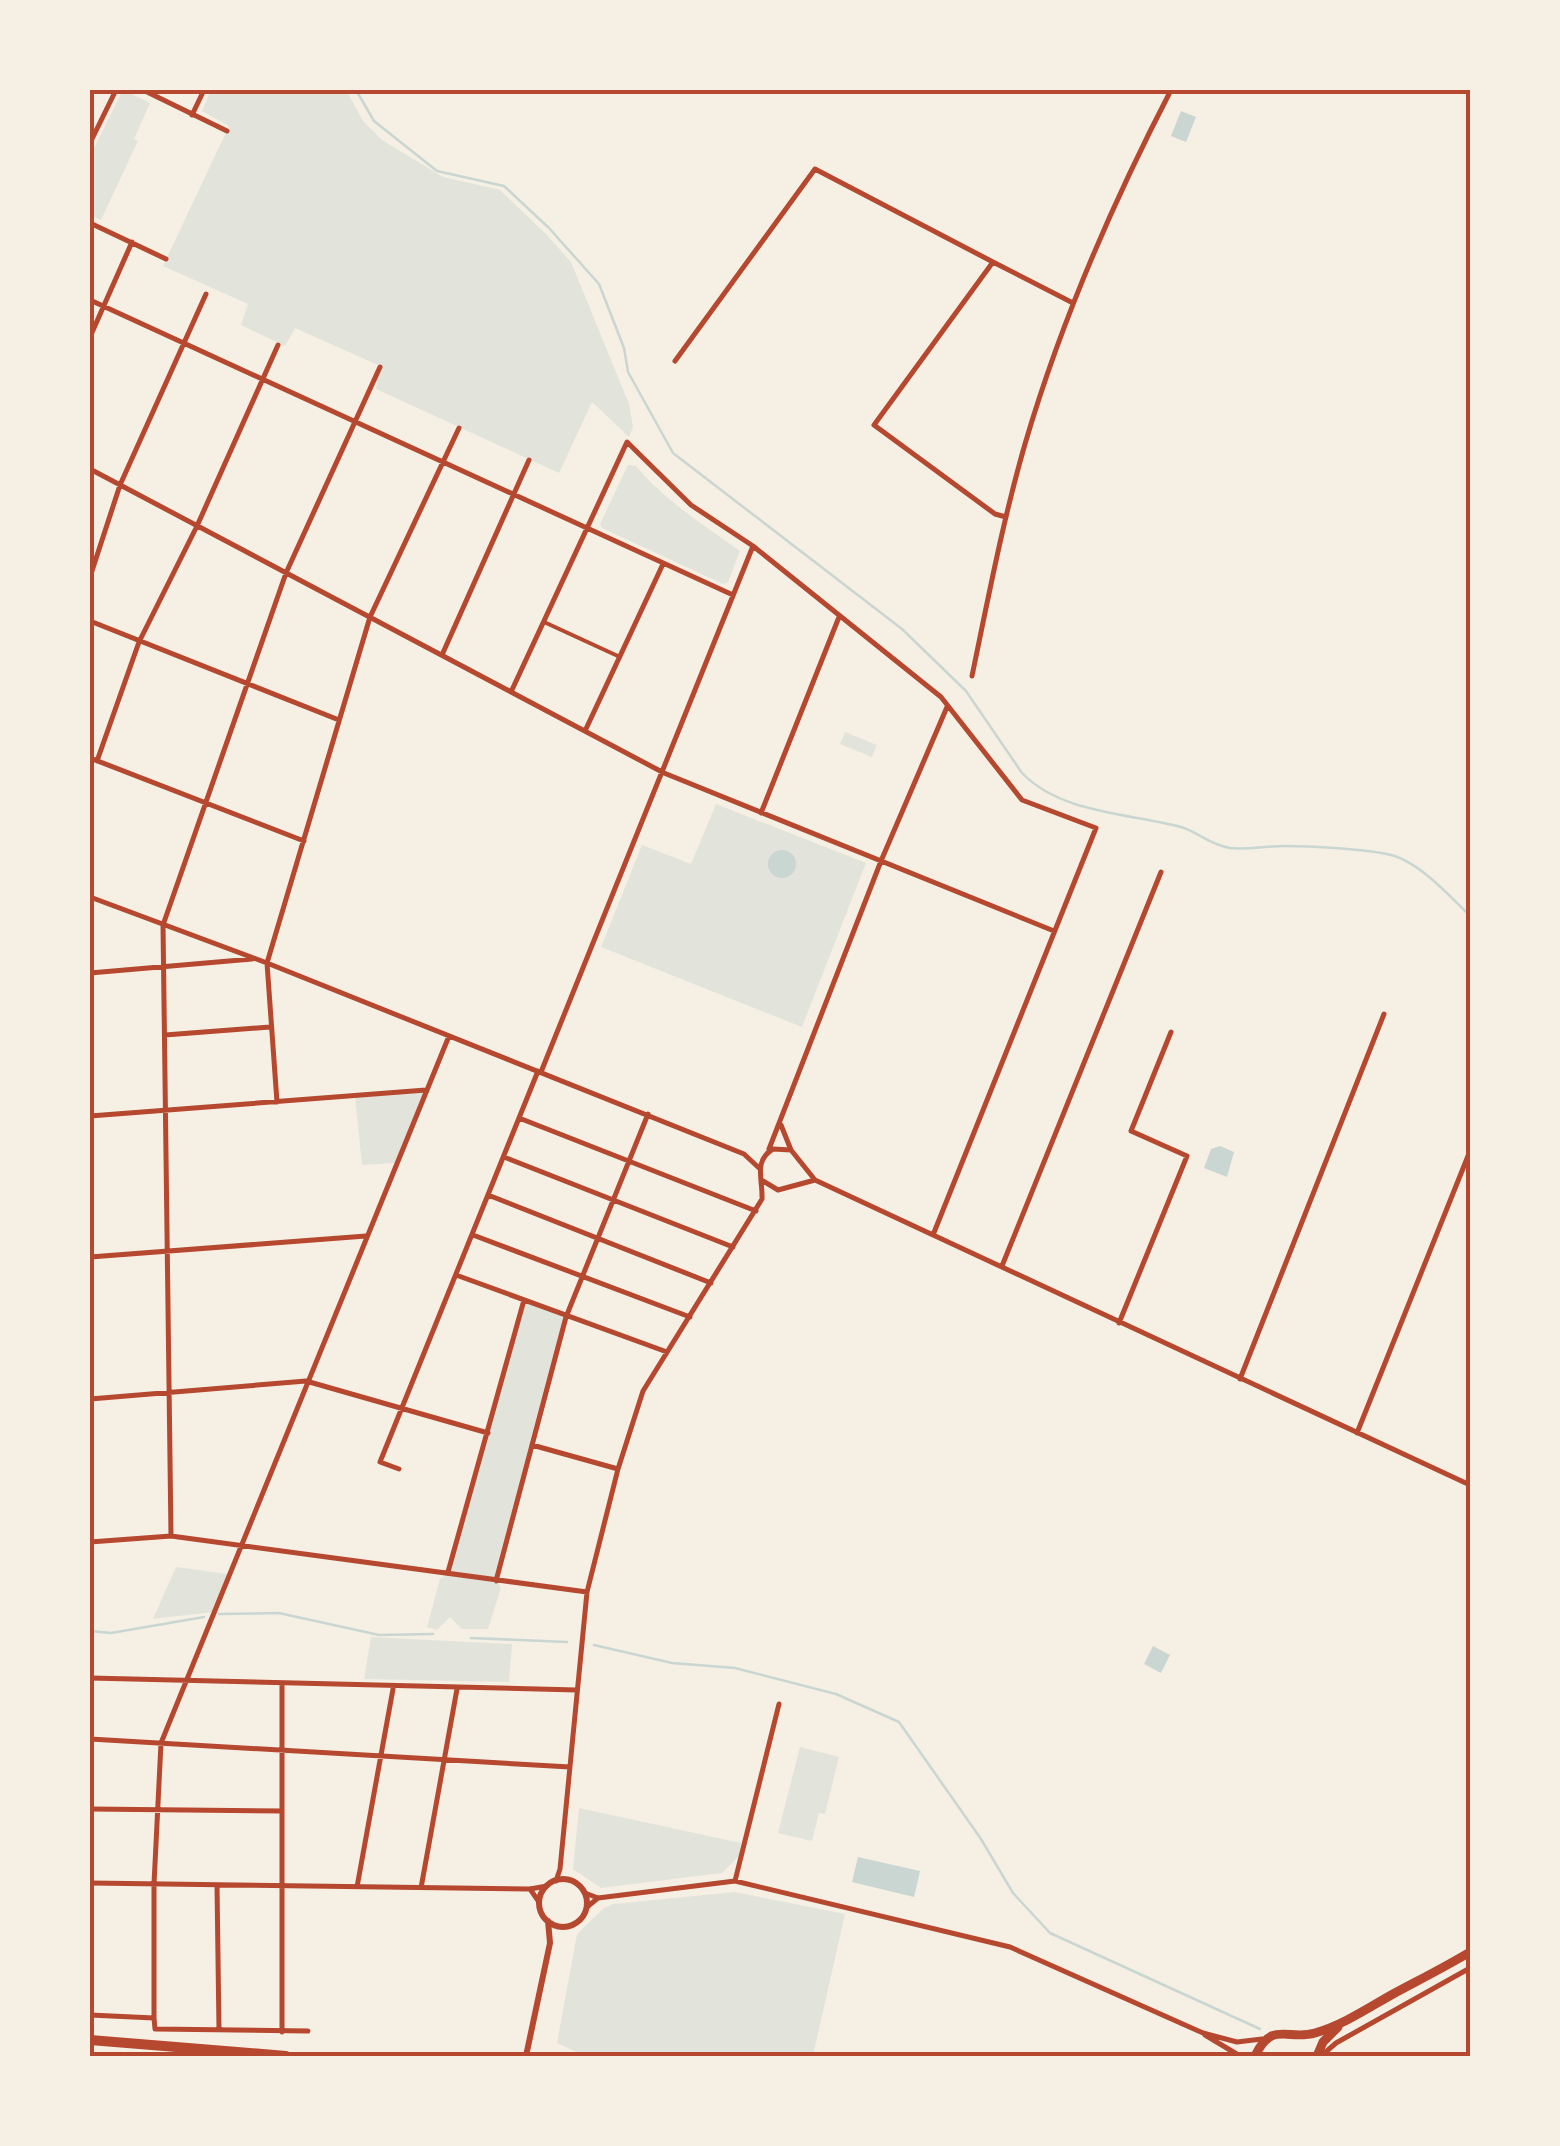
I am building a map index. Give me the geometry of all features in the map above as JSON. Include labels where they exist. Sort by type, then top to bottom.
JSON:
[{"type":"highway","points":[[90,2040],[286,2056]]},
{"type":"main road","points":[[1255,2056],[1262,2043],[1272,2036],[1311,2034],[1344,2022],[1470,1952]]},
{"type":"main road","points":[[1295,2034],[1318,2056],[1327,2037],[1344,2022]]},
{"type":"street","points":[[90,143],[116,90]]},
{"type":"street","points":[[143,90],[227,131]]},
{"type":"street","points":[[192,115],[204,90]]},
{"type":"street","points":[[972,676],[1026,442],[1073,304],[1119,191],[1170,90]]},
{"type":"street","points":[[674,361],[815,169],[1073,304]]},
{"type":"street","points":[[90,224],[166,259]]},
{"type":"street","points":[[90,338],[132,242]]},
{"type":"street","points":[[993,262],[874,425],[996,514],[1006,517]]},
{"type":"street","points":[[90,577],[120,485],[206,294]]},
{"type":"street","points":[[90,300],[733,595]]},
{"type":"street","points":[[278,345],[139,642],[94,759],[304,840]]},
{"type":"street","points":[[171,1536],[163,925],[286,573],[380,366]]},
{"type":"street","points":[[278,1102],[268,964],[370,618],[459,428]]},
{"type":"street","points":[[511,692],[627,442],[691,504],[752,546],[941,697],[1022,800],[1096,828],[933,1235]]},
{"type":"street","points":[[442,655],[530,460]]},
{"type":"street","points":[[90,469],[664,773],[1054,931]]},
{"type":"street","points":[[399,1469],[380,1462],[664,773],[752,546]]},
{"type":"street","points":[[585,731],[663,564]]},
{"type":"street","points":[[761,813],[839,616]]},
{"type":"street","points":[[90,621],[338,720]]},
{"type":"street","points":[[544,622],[620,657]]},
{"type":"street","points":[[760,1168],[782,1125],[882,862],[947,707]]},
{"type":"street","points":[[1002,1266],[1161,872]]},
{"type":"street","points":[[90,896],[648,1114],[744,1154],[760,1168],[762,1199],[643,1391],[618,1469],[587,1592],[560,1880]]},
{"type":"street","points":[[90,973],[256,959]]},
{"type":"street","points":[[1240,1379],[1384,1014]]},
{"type":"street","points":[[165,1035],[270,1027]]},
{"type":"street","points":[[1120,1323],[1188,1156],[1131,1132],[1171,1032]]},
{"type":"street","points":[[308,2032],[155,2029],[154,1884],[161,1743],[449,1036]]},
{"type":"street","points":[[90,1116],[426,1090]]},
{"type":"street","points":[[496,1580],[566,1317],[648,1114]]},
{"type":"street","points":[[519,1118],[756,1211]]},
{"type":"street","points":[[782,1125],[791,1150],[815,1180],[1470,1486]]},
{"type":"street","points":[[744,1154],[779,1148],[791,1150]]},
{"type":"street","points":[[1357,1433],[1470,1151]]},
{"type":"street","points":[[504,1157],[733,1247]]},
{"type":"street","points":[[790,1188],[799,1179],[802,1167]]},
{"type":"street","points":[[762,1199],[778,1190],[815,1180]]},
{"type":"street","points":[[763,1181],[778,1190]]},
{"type":"street","points":[[488,1195],[711,1283]]},
{"type":"street","points":[[472,1234],[690,1318]]},
{"type":"street","points":[[90,1257],[366,1236]]},
{"type":"street","points":[[456,1275],[668,1352]]},
{"type":"street","points":[[448,1573],[524,1300]]},
{"type":"street","points":[[90,1398],[306,1382],[488,1433]]},
{"type":"street","points":[[532,1445],[618,1469]]},
{"type":"street","points":[[90,1542],[171,1536],[587,1592]]},
{"type":"street","points":[[90,1678],[577,1690]]},
{"type":"street","points":[[282,1683],[282,2032]]},
{"type":"street","points":[[357,1887],[394,1688]]},
{"type":"street","points":[[421,1888],[456,1689]]},
{"type":"street","points":[[734,1880],[779,1704]]},
{"type":"street","points":[[90,1738],[570,1766]]},
{"type":"street","points":[[90,1809],[282,1811]]},
{"type":"street","points":[[90,1883],[530,1889],[560,1880],[575,1882],[585,1894],[587,1906]]},
{"type":"street","points":[[585,1894],[598,1898],[734,1880],[1010,1948],[1202,2033],[1237,2042],[1272,2036]]},
{"type":"street","points":[[217,1884],[220,2030]]},
{"type":"street","points":[[540,1902],[547,1886]]},
{"type":"street","points":[[526,2054],[550,1943],[548,1921],[530,1889]]},
{"type":"street","points":[[550,1943],[580,1920],[587,1906],[598,1898]]},
{"type":"street","points":[[548,1921],[566,1927]]},
{"type":"street","points":[[1318,2056],[1470,1968]]},
{"type":"street","points":[[90,2015],[154,2018]]},
{"type":"street","points":[[1202,2033],[1240,2056]]},
{"type":"shaded area","points":[[123,90],[150,103],[134,139],[138,141],[101,220],[90,215],[90,156]]},
{"type":"shaded area","points":[[211,90],[346,90],[363,121],[382,140],[443,177],[500,190],[571,262],[629,404],[633,427],[629,437],[592,402],[559,473],[376,389],[380,366],[295,328],[285,346],[241,325],[248,304],[163,266],[229,126],[202,111]]},
{"type":"shaded area","points":[[1181,111],[1196,117],[1186,142],[1171,136]]},
{"type":"shaded area","points":[[628,465],[636,466],[672,502],[740,551],[728,582],[723,584],[602,528],[600,524]]},
{"type":"shaded area","points":[[845,732],[877,745],[872,757],[840,744]]},
{"type":"shaded area","points":[[716,804],[866,863],[802,1027],[601,947],[642,845],[691,864]]},
{"type":"shaded area","points":[[782,850],[792,854],[796,864],[792,874],[782,878],[772,874],[768,864],[772,854]]},
{"type":"shaded area","points":[[426,1090],[396,1163],[362,1165],[355,1096]]},
{"type":"shaded area","points":[[1220,1146],[1234,1152],[1227,1177],[1204,1168],[1211,1149]]},
{"type":"shaded area","points":[[524,1300],[566,1317],[496,1580],[501,1588],[488,1629],[462,1629],[450,1617],[437,1630],[427,1627],[440,1579],[448,1573]]},
{"type":"shaded area","points":[[176,1567],[228,1574],[213,1612],[153,1619]]},
{"type":"shaded area","points":[[371,1637],[512,1644],[509,1682],[364,1679]]},
{"type":"shaded area","points":[[1153,1646],[1170,1655],[1161,1673],[1144,1664]]},
{"type":"shaded area","points":[[800,1747],[839,1757],[825,1814],[819,1813],[812,1841],[778,1833]]},
{"type":"shaded area","points":[[579,1808],[741,1843],[739,1856],[722,1873],[601,1888],[573,1869]]},
{"type":"shaded area","points":[[858,1857],[920,1871],[914,1897],[852,1882]]},
{"type":"shaded area","points":[[735,1892],[845,1914],[813,2056],[585,2056],[557,2043],[577,1934],[604,1908]]},
{"type":"waterway","points":[[356,90],[374,121],[437,171],[504,186],[549,228],[599,284],[624,348],[628,372],[673,453],[902,629],[966,691],[1022,773],[1038,787],[1097,810],[1181,827],[1230,848],[1308,847],[1391,855],[1423,872],[1470,916]]},
{"type":"waterway","points":[[219,1614],[279,1613],[379,1635],[433,1634]]},
{"type":"waterway","points":[[90,1631],[111,1633],[204,1617]]},
{"type":"waterway","points":[[471,1638],[567,1642]]},
{"type":"waterway","points":[[594,1645],[672,1663],[735,1668],[836,1694],[899,1722],[981,1839],[1013,1893],[1050,1933],[1260,2029]]}]
